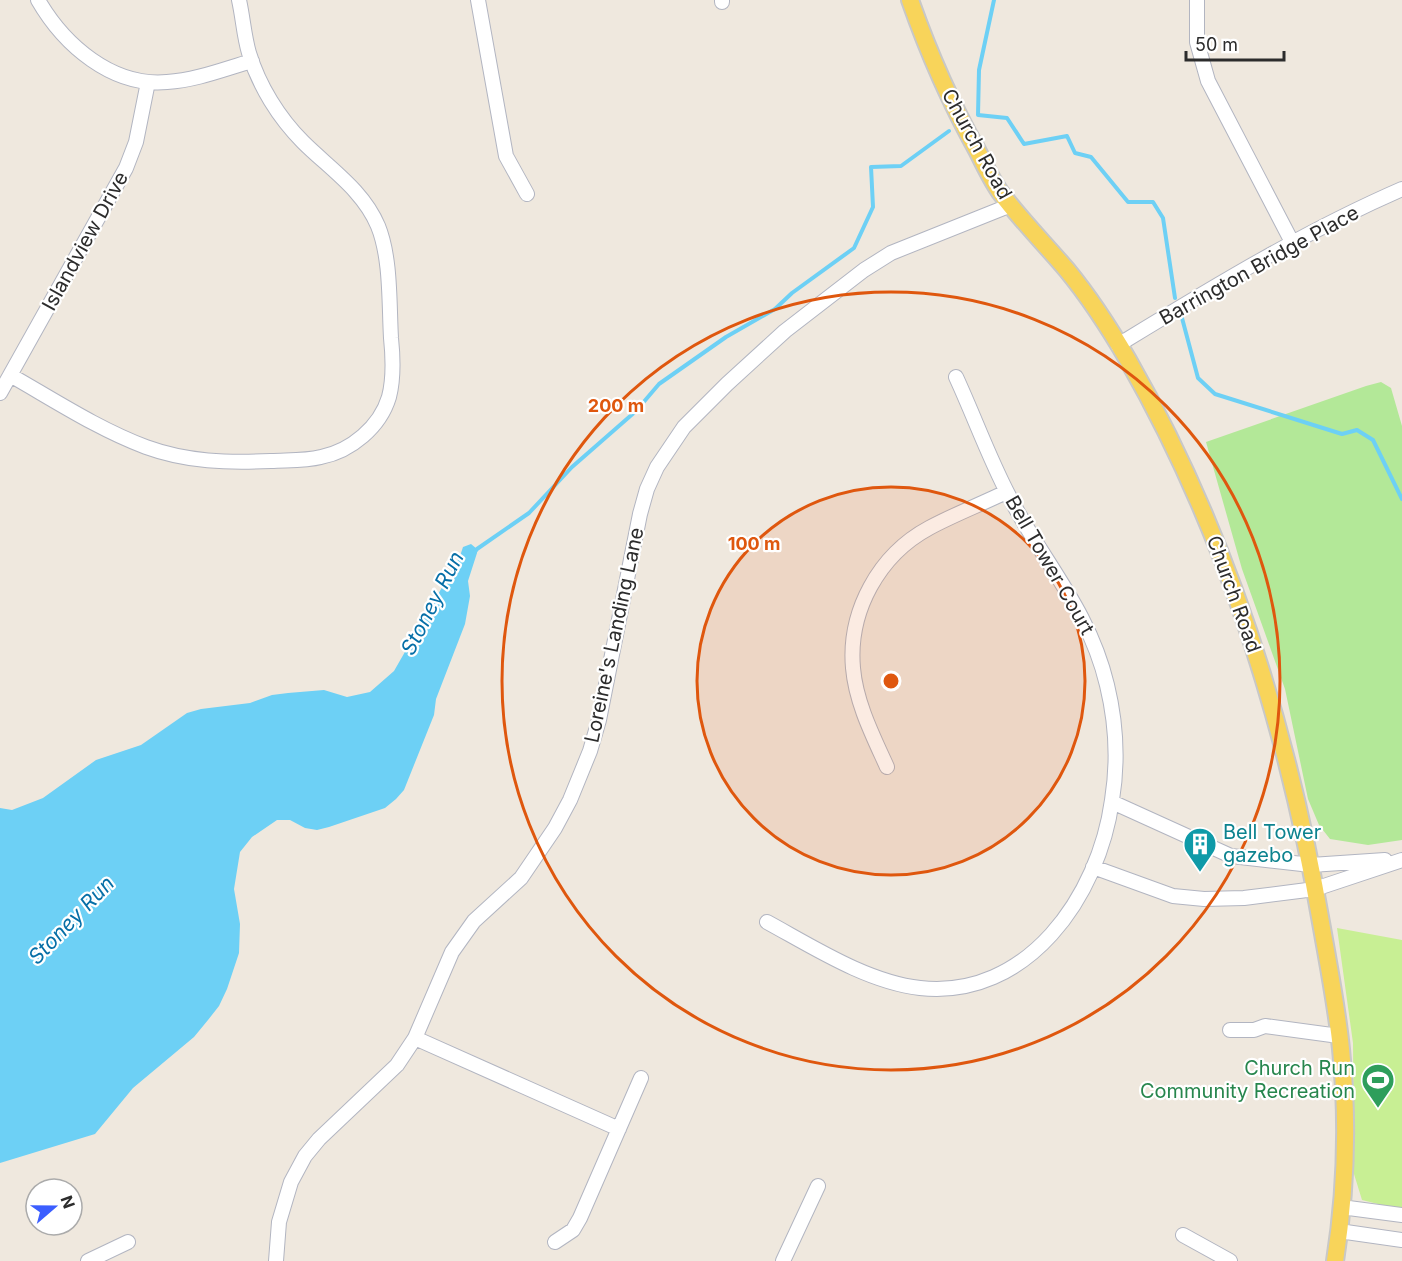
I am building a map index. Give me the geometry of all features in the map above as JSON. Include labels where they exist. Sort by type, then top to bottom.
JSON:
[{"type":"main road","name":"Church Road","points":[[910,0],[930,57],[944,88],[998,189],[1070,273],[1118,345],[1165,428],[1191,481],[1242,610],[1285,752],[1311,866],[1339,1036],[1345,1110],[1341,1207],[1335,1261]]},
{"type":"street","points":[[39,0],[58,30],[83,54],[120,74],[148,82],[170,82],[202,77],[252,61]]},
{"type":"street","points":[[10,375],[106,429],[146,447],[189,458],[224,463],[322,457],[352,444],[377,420],[389,396],[393,376],[382,238],[377,224],[357,193],[302,141],[271,102],[252,61],[239,0]]},
{"type":"street","points":[[478,0],[506,156],[527,194]]},
{"type":"street","points":[[1197,0],[1197,42],[1208,81],[1293,244]]},
{"type":"street","name":"Islandview Drive","points":[[0,393],[126,168],[136,142],[148,82]]},
{"type":"street","name":"Barrington Bridge Place","points":[[1118,345],[1202,294],[1293,244],[1402,189]]},
{"type":"street","name":"Loreine's Landing Lane","points":[[276,1261],[279,1221],[291,1182],[305,1156],[319,1138],[397,1065],[415,1038],[452,952],[474,921],[521,878],[555,828],[570,800],[590,751],[599,720],[647,489],[671,445],[684,427],[727,384],[785,331],[864,270],[891,254],[1011,205]]},
{"type":"street","name":"Bell Tower Court","points":[[767,922],[879,979],[900,985],[943,989],[988,980],[1012,969],[1047,941],[1075,903],[1093,867],[1104,837],[1112,801],[1116,762],[1113,720],[1107,685],[1095,645],[1068,591],[1009,496],[956,377]]},
{"type":"street","points":[[887,767],[863,712],[852,669],[853,629],[863,600],[878,573],[899,549],[928,529],[1004,493],[1009,496]]},
{"type":"street","points":[[1112,801],[1231,856],[1311,866],[1402,860]]},
{"type":"street","points":[[1093,867],[1173,896],[1204,899],[1244,898],[1315,889],[1402,860]]},
{"type":"street","points":[[1230,1030],[1254,1030],[1265,1026],[1339,1036]]},
{"type":"street","points":[[415,1038],[619,1128]]},
{"type":"street","points":[[555,1242],[573,1230],[580,1218],[641,1077]]},
{"type":"street","points":[[783,1261],[818,1186]]},
{"type":"street","points":[[1341,1207],[1402,1215]]},
{"type":"street","points":[[1339,1231],[1402,1240]]},
{"type":"street","points":[[1183,1235],[1230,1261]]},
{"type":"street","points":[[88,1261],[128,1242]]},
{"type":"green space","points":[[1381,382],[1391,388],[1402,426],[1402,840],[1368,845],[1330,839],[1319,825],[1308,799],[1285,689],[1242,569],[1206,442]]},
{"type":"green space","name":"Church Run Community Recreation","points":[[1337,928],[1402,940],[1402,1210],[1362,1200],[1354,1174],[1353,1043]]},
{"type":"water","points":[[471,544],[477,549],[477,553],[468,581],[470,596],[465,624],[436,699],[434,715],[404,790],[385,808],[329,827],[317,830],[305,828],[290,820],[277,820],[252,837],[240,852],[234,889],[240,924],[239,953],[219,1006],[194,1037],[133,1088],[95,1134],[0,1163],[0,808],[12,810],[43,798],[96,760],[141,745],[187,713],[250,703],[272,695],[288,693],[324,690],[347,697],[370,692],[394,671],[463,547]]},
{"type":"waterway","points":[[994,0],[979,70],[978,115],[1007,118],[1024,144],[1067,136],[1075,153],[1091,157],[1128,202],[1153,202],[1163,218],[1175,298]]},
{"type":"waterway","name":"Stoney Run","points":[[474,553],[529,513],[572,467],[636,411],[659,384],[726,337],[775,309],[792,293],[854,248],[873,207],[871,167],[901,166],[949,131]]},
{"type":"waterway","points":[[1182,318],[1198,378],[1215,394],[1342,434],[1357,430],[1373,440],[1402,499]]},
{"type":"place","name":"Bell Tower gazebo","points":[[1200,873]]},
{"type":"place","name":"Church Run Community Recreation","points":[[1378,1109]]}]
